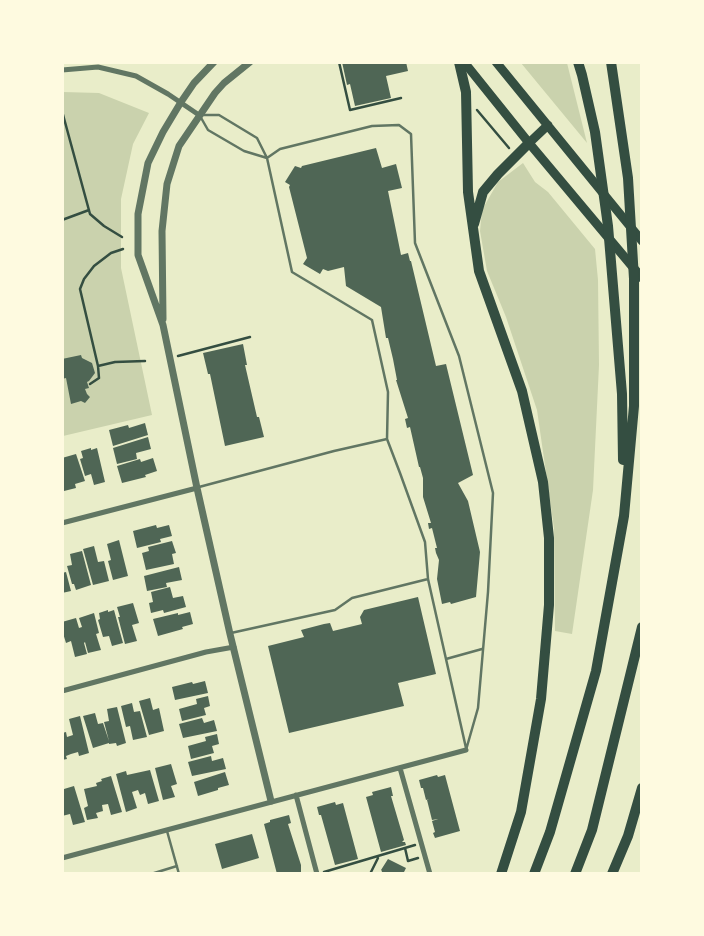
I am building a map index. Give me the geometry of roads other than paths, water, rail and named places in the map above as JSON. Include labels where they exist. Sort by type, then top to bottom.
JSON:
[{"type":"highway","points":[[459,62],[466,92],[468,192],[479,271],[522,391],[543,482],[549,538],[549,605],[541,699],[521,812],[501,874]]},
{"type":"highway","points":[[578,62],[595,132],[608,226],[622,394],[624,516]]},
{"type":"highway","points":[[534,874],[550,832],[596,671],[624,516],[634,406],[634,279],[628,178],[611,62]]},
{"type":"highway","points":[[472,228],[483,192],[529,143]]},
{"type":"highway","points":[[575,874],[592,830],[642,627]]},
{"type":"highway","points":[[612,874],[628,836],[642,788]]},
{"type":"main road","points":[[464,62],[642,278]]},
{"type":"main road","points":[[496,62],[642,241]]},
{"type":"main road","points":[[529,143],[548,125]]},
{"type":"street","points":[[214,62],[194,83],[181,102],[163,132],[148,163],[138,214],[138,256],[163,324],[230,634],[271,801]]},
{"type":"street","points":[[163,324],[162,231],[167,184],[179,146],[199,115],[224,83],[250,62]]},
{"type":"street","points":[[62,70],[98,67],[136,76],[181,102],[199,115]]},
{"type":"street","points":[[62,523],[197,488]]},
{"type":"street","points":[[62,690],[206,652],[234,647]]},
{"type":"street","points":[[62,858],[466,750]]},
{"type":"street","points":[[400,768],[430,874]]},
{"type":"street","points":[[296,795],[319,874]]},
{"type":"lane","points":[[199,115],[208,130],[244,150],[266,158]]},
{"type":"lane","points":[[199,115],[219,115],[257,138],[266,158],[292,272],[372,320],[388,392],[387,439],[424,542],[428,579],[466,750]]},
{"type":"lane","points":[[266,158],[280,149],[372,126],[399,125],[411,134],[415,243],[459,356],[493,493],[488,592],[478,708],[466,750]]},
{"type":"lane","points":[[197,488],[334,451],[387,439]]},
{"type":"lane","points":[[230,634],[335,610],[352,598],[428,579]]},
{"type":"lane","points":[[446,659],[482,649]]},
{"type":"lane","points":[[167,831],[180,874]]},
{"type":"lane","points":[[151,874],[178,866]]}]
